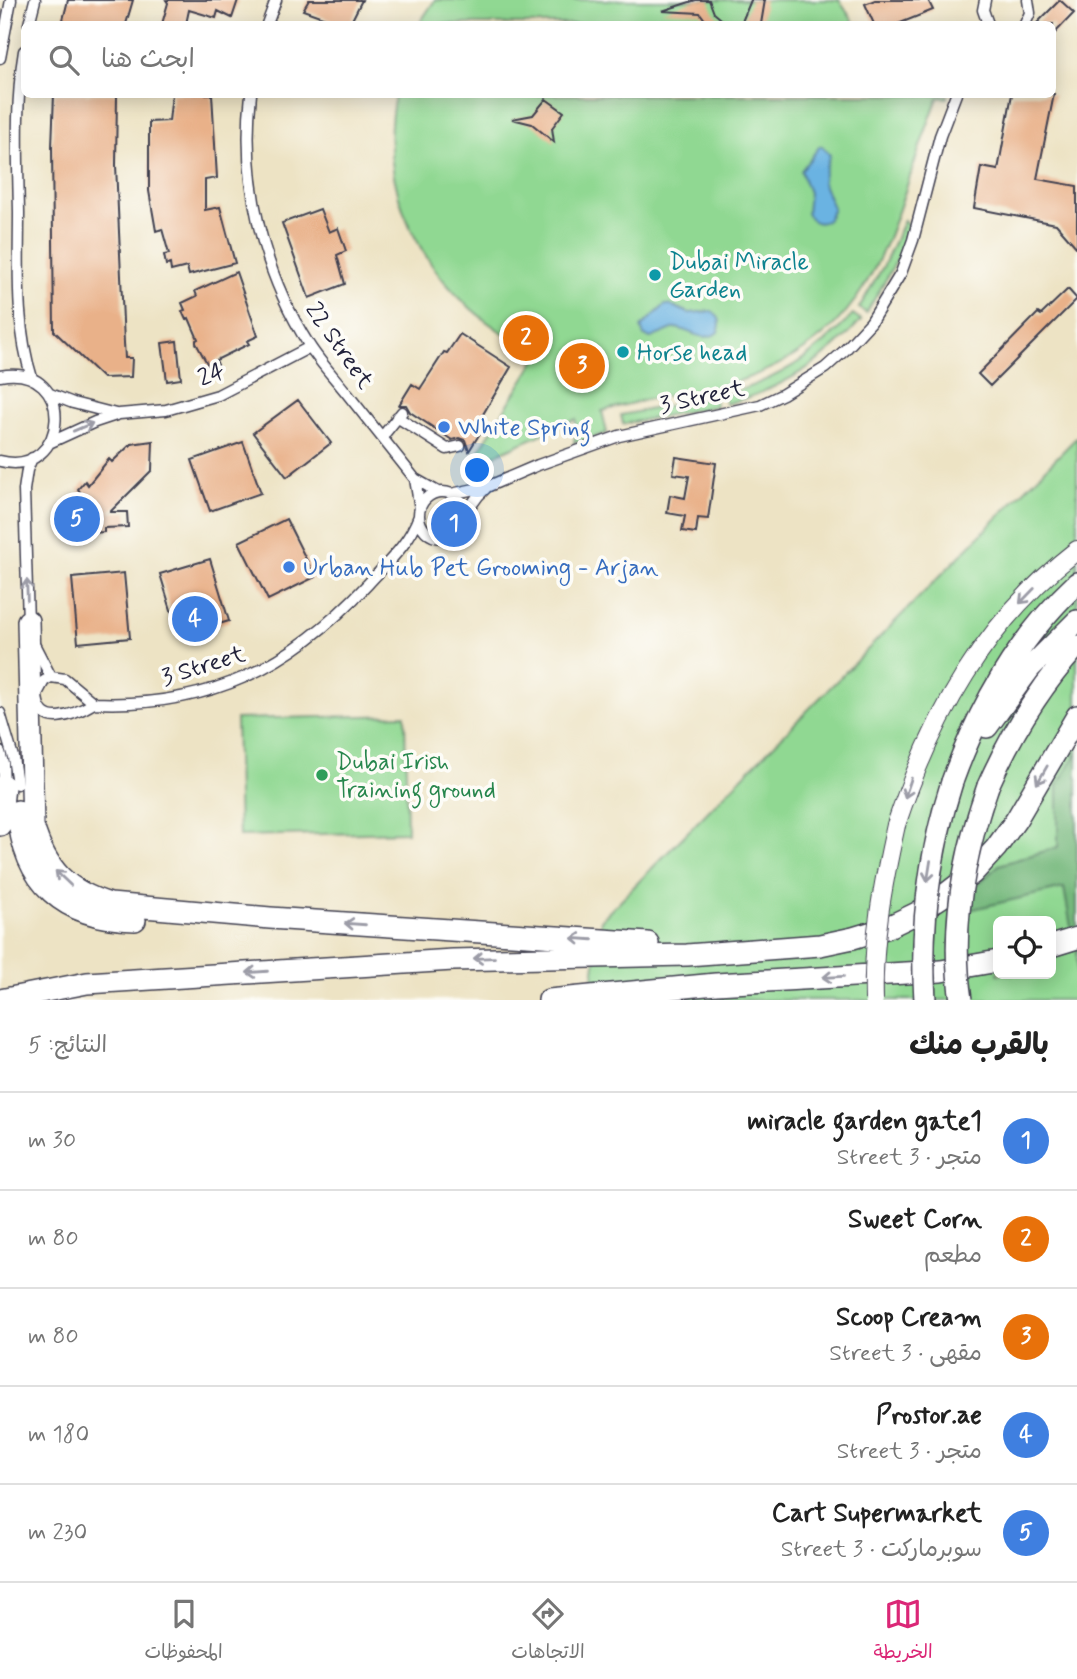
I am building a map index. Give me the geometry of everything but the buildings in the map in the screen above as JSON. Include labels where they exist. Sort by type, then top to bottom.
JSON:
[{"type":"highway","points":[[925,1000],[923,929],[926,892],[932,854],[952,782],[976,722],[1007,667],[1046,616],[1077,583]]},
{"type":"highway","points":[[28,621],[33,826],[43,853],[60,877],[83,894],[110,904],[271,918],[748,950]]},
{"type":"highway","points":[[952,782],[1008,694],[1077,621]]},
{"type":"highway","points":[[961,1000],[957,958],[961,888],[971,842],[988,786],[1021,720],[1041,690],[1077,646]]},
{"type":"highway","points":[[0,1000],[87,983],[453,960],[687,955],[820,945],[853,938],[886,928],[917,913],[972,873],[996,848],[1016,820],[1077,716]]},
{"type":"highway","points":[[10,785],[26,856],[52,893],[77,910],[98,917],[121,920],[219,921],[271,918]]},
{"type":"highway","points":[[0,825],[10,785]]},
{"type":"highway","points":[[1056,944],[1077,938]]},
{"type":"highway","points":[[550,1000],[725,983],[941,971],[993,962]]},
{"type":"main road","points":[[874,1000],[879,909],[896,825],[924,746],[964,674],[1014,609],[1077,550]]},
{"type":"street","points":[[0,58],[11,0]]},
{"type":"street","points":[[30,21],[35,0]]},
{"type":"street","points":[[268,21],[276,0]]},
{"type":"street","points":[[985,0],[985,21]]},
{"type":"street","points":[[1026,21],[1030,13],[1028,0]]},
{"type":"street","points":[[21,81],[18,111],[20,309],[23,344],[32,378]]},
{"type":"street","name":"22 Street","points":[[251,98],[249,162],[258,221],[280,292],[310,347],[415,479],[438,492]]},
{"type":"street","name":"3 Street","points":[[451,494],[489,486],[619,436],[760,405],[825,368],[871,323],[901,273],[913,240],[940,136],[954,98]]},
{"type":"street","name":"24","points":[[50,394],[96,410],[119,414],[166,410],[218,395],[310,347]]},
{"type":"street","points":[[0,376],[13,373],[32,378],[50,394],[57,410],[56,427],[49,443]]},
{"type":"street","name":"24","points":[[32,458],[49,443],[72,431],[119,414]]},
{"type":"street","points":[[382,437],[400,414],[447,449],[460,446]]},
{"type":"street","points":[[0,461],[18,463],[32,458]]},
{"type":"street","points":[[32,458],[24,490],[28,621],[37,652],[51,677],[65,678],[94,703]]},
{"type":"street","name":"22 Street","points":[[415,479],[419,513]]},
{"type":"street","name":"3 Street","points":[[465,514],[489,486]]},
{"type":"street","points":[[438,492],[451,494],[461,502],[465,514],[463,525],[456,534],[440,538],[429,535],[424,530],[419,513],[426,498],[438,492]]},
{"type":"street","name":"3 Street","points":[[403,547],[419,513]]},
{"type":"street","name":"3 Street","points":[[51,677],[39,687],[37,694],[40,708],[52,716],[66,717],[94,703],[143,703],[171,699],[208,691],[243,678],[277,662],[301,646],[346,608],[403,547],[415,539],[429,535]]},
{"type":"street","points":[[0,713],[13,757],[10,785]]},
{"type":"street","points":[[0,752],[10,785]]},
{"type":"green space","points":[[435,0],[839,0],[853,21],[421,21]]},
{"type":"green space","name":"Dubai Miracle Garden","points":[[395,98],[938,98],[891,231],[874,270],[852,305],[823,335],[784,362],[733,383],[602,411],[607,433],[574,443],[576,419],[486,459],[479,451],[540,353],[504,334],[472,310],[444,281],[421,249],[404,213],[394,176],[391,136]]},
{"type":"green space","points":[[904,220],[908,231],[902,249],[866,313],[859,308],[884,265]]},
{"type":"green space","points":[[853,314],[861,320],[816,362],[783,383],[726,404],[723,395],[761,382],[794,365],[825,342]]},
{"type":"green space","points":[[714,397],[716,406],[623,424],[621,415]]},
{"type":"green space","points":[[1077,437],[1077,1000],[590,1000],[601,920]]},
{"type":"green space","name":"Dubai Irish Training ground","points":[[405,715],[407,832],[239,836],[236,719]]},
{"type":"green space","points":[[1077,753],[1077,940],[1071,927],[1064,888],[969,910],[970,891],[999,865],[1058,847],[1058,784]]},
{"type":"water","points":[[822,146],[830,155],[823,183],[833,208],[828,220],[818,223],[807,213],[809,193],[801,171]]},
{"type":"water","points":[[665,305],[689,313],[712,311],[720,320],[718,332],[702,337],[675,328],[651,338],[644,336],[641,327]]},
{"type":"place","name":"Dubai Miracle Garden","points":[[655,275]]},
{"type":"place","name":"Sweet Corn","points":[[526,338]]},
{"type":"place","name":"Horse head","points":[[623,352]]},
{"type":"place","name":"Scoop Cream","points":[[582,366]]},
{"type":"place","name":"White Spring","points":[[444,427]]},
{"type":"place","name":"Cart Supermarket","points":[[77,519]]},
{"type":"place","name":"miracle garden gate1","points":[[454,524]]},
{"type":"place","name":"Urban Hub Pet Grooming - Arjan","points":[[289,567]]},
{"type":"place","name":"Prostor.ae","points":[[195,619]]},
{"type":"place","name":"Dubai Irish Training ground","points":[[322,775]]}]
